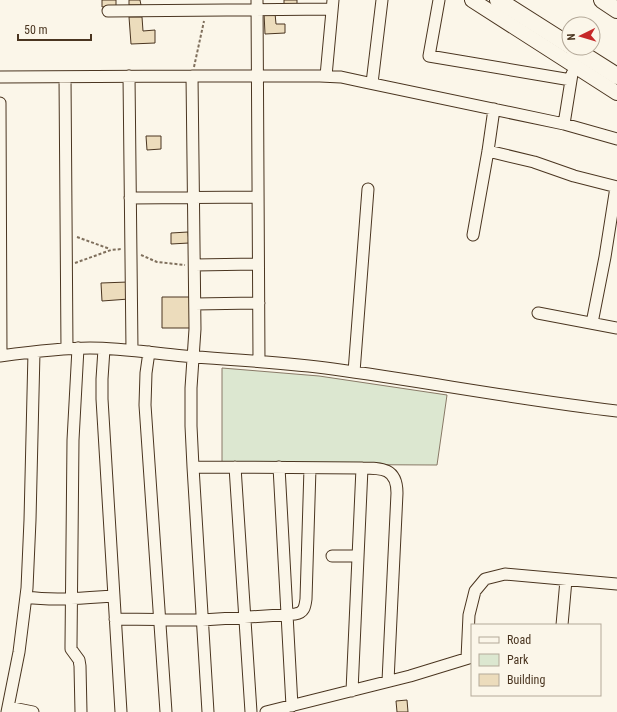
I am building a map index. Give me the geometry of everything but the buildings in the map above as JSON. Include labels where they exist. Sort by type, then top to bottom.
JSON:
[{"type":"highway","points":[[498,0],[561,41]]},
{"type":"highway","points":[[602,0],[617,10]]},
{"type":"highway","points":[[586,56],[617,76]]},
{"type":"main road","points":[[472,0],[617,93]]},
{"type":"street","points":[[372,83],[382,0]]},
{"type":"street","points":[[439,0],[429,56],[571,80]]},
{"type":"street","points":[[108,11],[207,10],[257,5],[333,5],[326,76]]},
{"type":"street","points":[[257,5],[256,76],[259,361]]},
{"type":"street","points":[[564,124],[574,65]]},
{"type":"street","points":[[129,76],[132,350]]},
{"type":"street","points":[[192,76],[195,329],[191,388],[193,467],[208,712]]},
{"type":"street","points":[[0,77],[326,76],[348,78],[564,124],[617,139]]},
{"type":"street","points":[[65,77],[66,349]]},
{"type":"street","points":[[0,103],[1,356],[78,348],[104,348],[259,361],[354,372],[617,411]]},
{"type":"street","points":[[473,235],[494,109]]},
{"type":"street","points":[[488,151],[534,162],[574,176],[616,187],[605,257],[592,323]]},
{"type":"street","points":[[354,372],[368,189]]},
{"type":"street","points":[[130,198],[258,197]]},
{"type":"street","points":[[195,265],[258,264]]},
{"type":"street","points":[[195,304],[259,303]]},
{"type":"street","points":[[538,313],[617,328]]},
{"type":"street","points":[[78,348],[73,440],[71,649],[80,666],[82,712]]},
{"type":"street","points":[[104,348],[102,399],[122,712]]},
{"type":"street","points":[[33,712],[8,709],[19,652],[26,597],[30,520],[34,352]]},
{"type":"street","points":[[149,352],[146,373],[145,405],[166,712]]},
{"type":"street","points":[[193,467],[379,468],[388,471],[394,478],[397,487],[388,682]]},
{"type":"street","points":[[235,468],[251,712]]},
{"type":"street","points":[[279,468],[292,706]]},
{"type":"street","points":[[115,619],[202,620],[287,615],[302,612],[306,604],[310,468]]},
{"type":"street","points":[[352,691],[362,468]]},
{"type":"street","points":[[332,556],[358,556]]},
{"type":"street","points":[[266,712],[388,682],[470,658],[469,615],[475,592],[485,579],[505,574],[617,584]]},
{"type":"street","points":[[562,624],[566,580]]},
{"type":"street","points":[[26,597],[71,599],[114,596]]},
{"type":"path","points":[[192,76],[207,10]]},
{"type":"path","points":[[66,232],[111,250]]},
{"type":"green space","points":[[222,368],[319,376],[447,395],[437,465],[222,464]]}]
